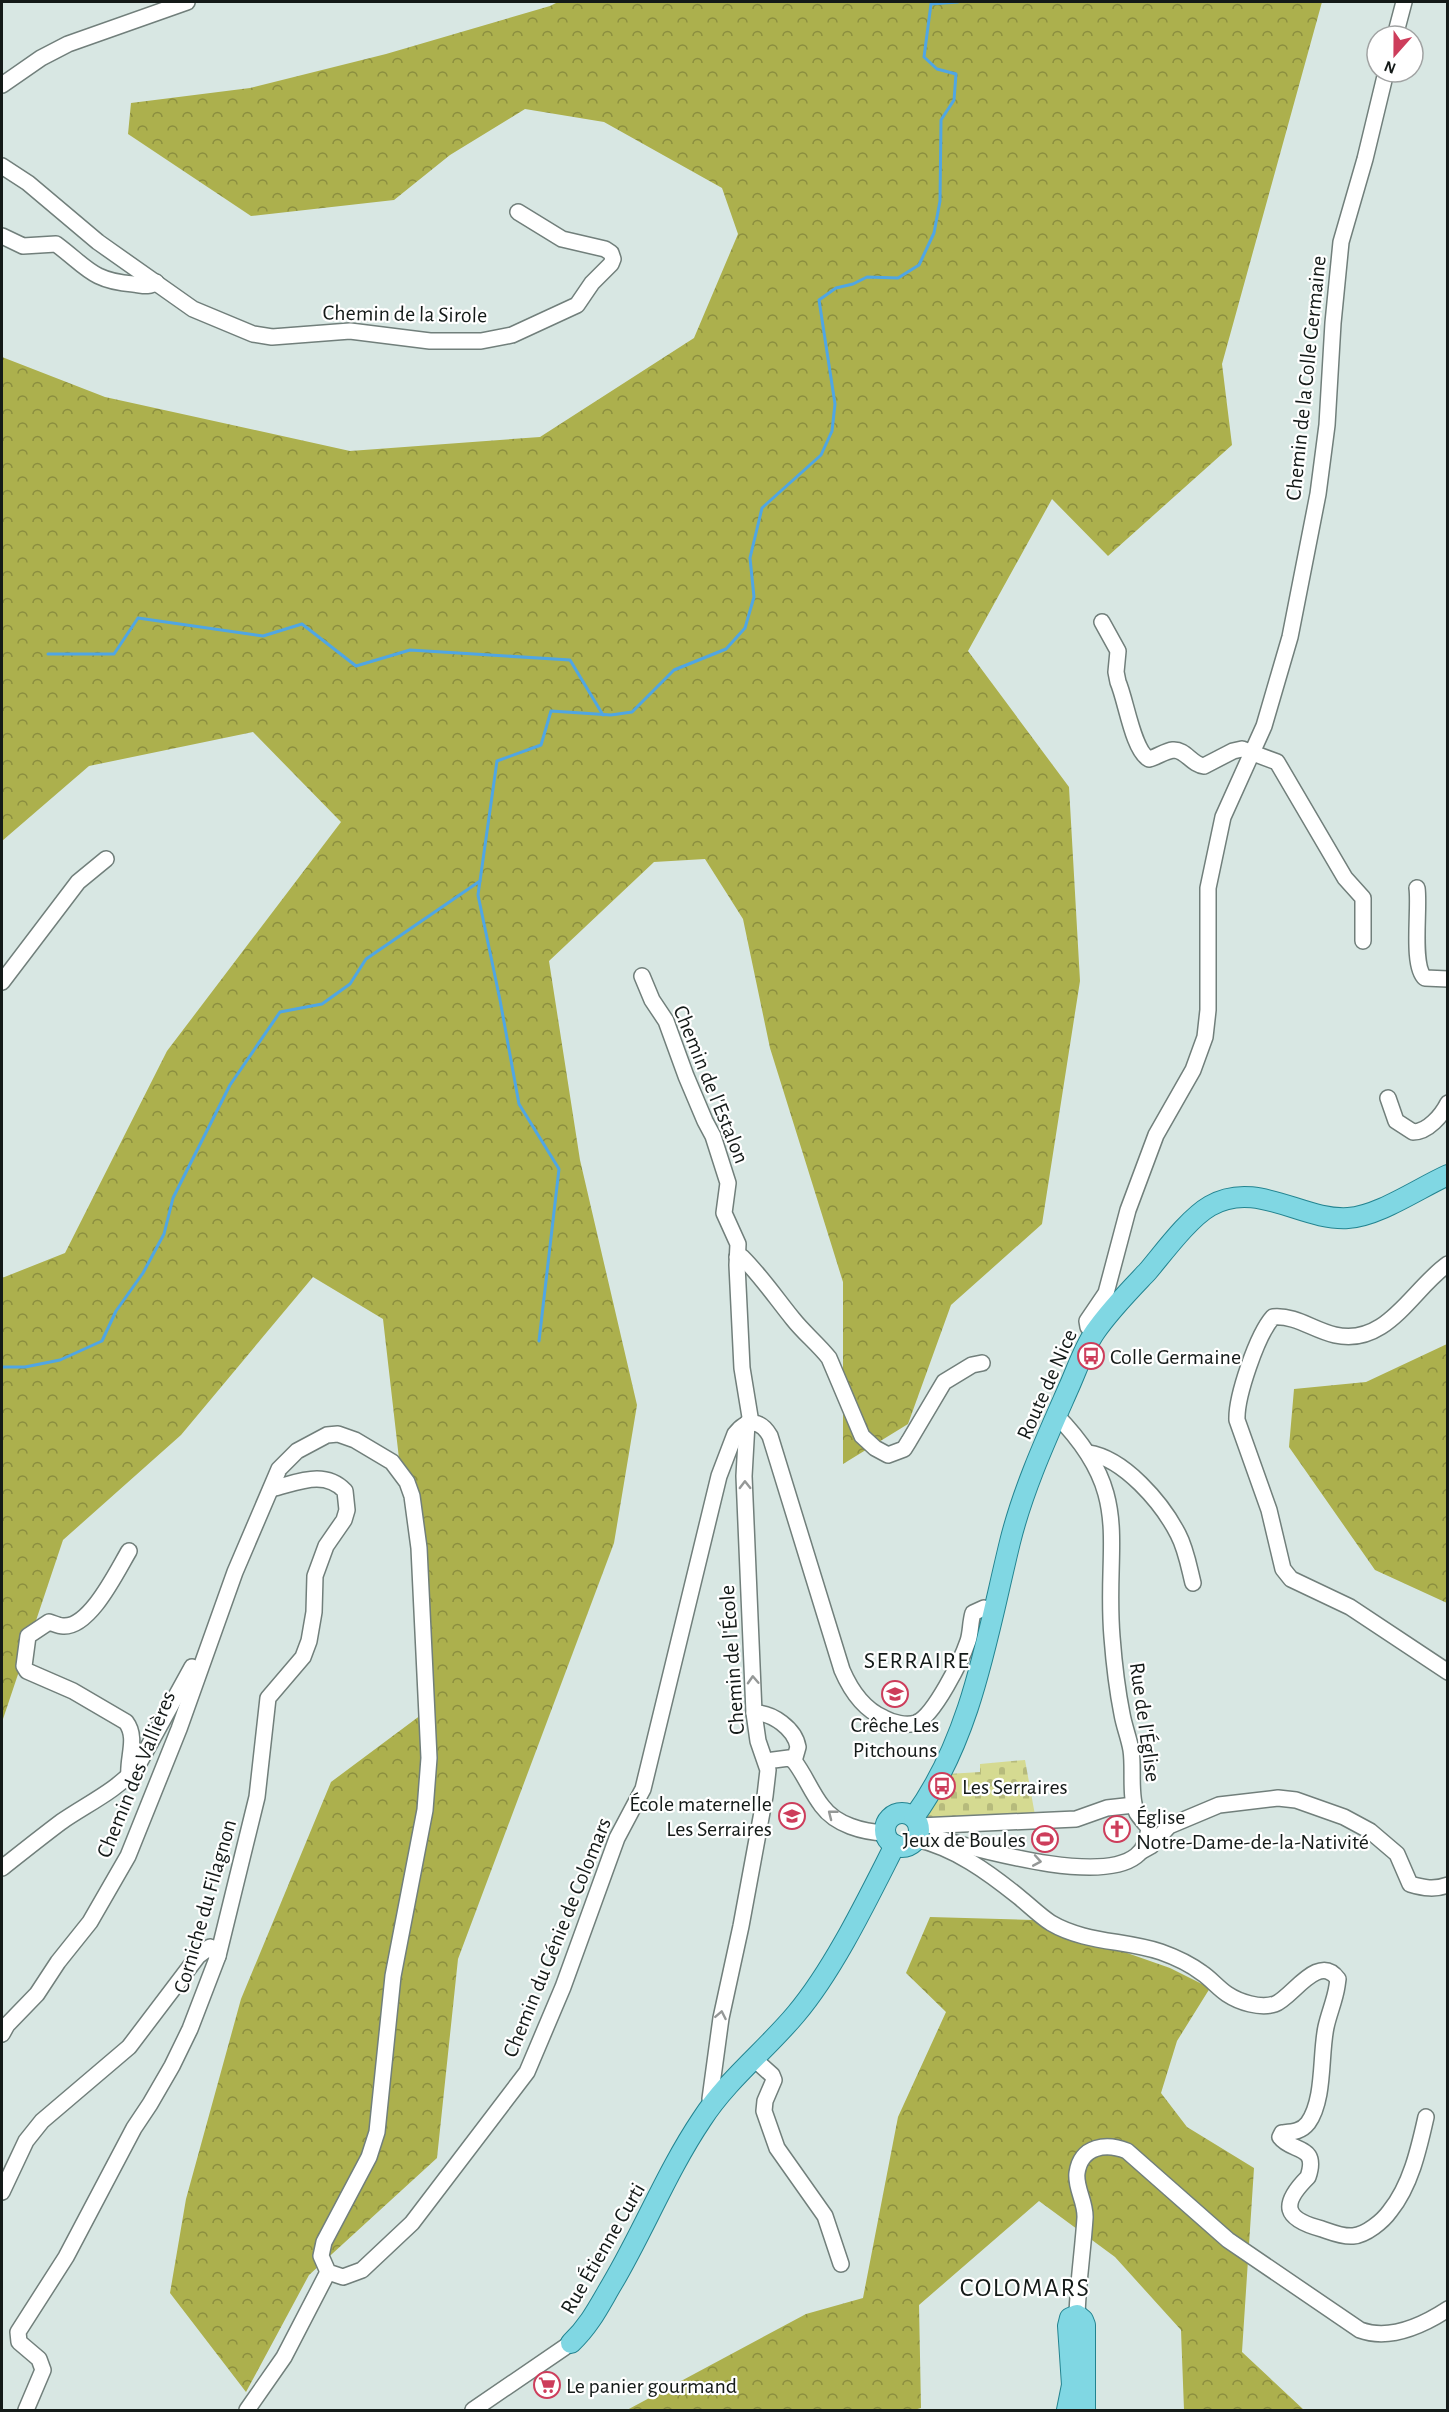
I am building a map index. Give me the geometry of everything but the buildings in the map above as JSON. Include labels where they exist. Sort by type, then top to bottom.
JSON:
[{"type":"main road","name":"Route de Nice","points":[[917,1829],[968,1710],[1016,1520],[1056,1415],[1094,1333],[1171,1244],[1202,1212],[1217,1203],[1235,1198],[1255,1197],[1274,1200],[1335,1218],[1355,1217],[1378,1209],[1448,1175]]},
{"type":"main road","points":[[906,1813],[917,1829],[909,1845],[890,1839],[887,1823],[893,1816],[906,1813]]},
{"type":"main road","name":"Rue Étienne Curti","points":[[571,2343],[596,2315],[696,2129],[713,2104],[809,1997],[842,1944],[890,1839]]},
{"type":"main road","points":[[1067,2410],[1072,2385],[1068,2326],[1072,2315],[1077,2314],[1085,2325],[1084,2410]]},
{"type":"street","points":[[2,85],[41,58],[68,44],[187,2]]},
{"type":"street","points":[[1398,24],[1404,2]]},
{"type":"street","name":"Chemin de la Colle Germaine","points":[[1094,1333],[1088,1327],[1088,1319],[1106,1293],[1128,1210],[1152,1146],[1193,1070],[1205,1037],[1208,1010],[1208,888],[1223,817],[1264,726],[1290,638],[1304,569],[1327,425],[1341,242],[1365,159],[1383,84]]},
{"type":"street","name":"Chemin de la Sirole","points":[[2,166],[28,183],[98,242],[193,309],[253,334],[272,337],[350,331],[430,341],[481,341],[512,335],[577,305],[592,283],[606,271],[613,259],[611,253],[605,249],[562,239],[518,212]]},
{"type":"street","points":[[2,236],[23,246],[56,244],[87,271],[108,282],[147,286],[156,282]]},
{"type":"street","points":[[1102,622],[1118,651],[1116,672],[1118,682],[1138,746],[1145,757],[1149,759],[1174,750],[1180,751],[1195,763],[1204,766],[1233,751],[1242,749],[1277,762],[1284,770],[1312,824],[1340,869],[1363,898],[1363,942]]},
{"type":"street","points":[[2,982],[78,882],[106,859]]},
{"type":"street","points":[[1417,888],[1420,904],[1419,969],[1425,978],[1448,979]]},
{"type":"street","name":"Chemin de l'Estalon","points":[[642,976],[652,1000],[666,1021],[686,1076],[713,1136],[728,1183],[724,1213],[738,1244],[736,1257],[742,1368],[749,1423]]},
{"type":"street","points":[[1388,1098],[1396,1121],[1413,1132],[1423,1130],[1440,1115],[1448,1102]]},
{"type":"street","points":[[736,1257],[742,1257],[753,1268],[794,1320],[823,1350],[829,1358],[862,1436],[875,1448],[888,1455],[904,1449],[944,1382],[972,1365],[982,1363]]},
{"type":"street","points":[[1448,1264],[1436,1272],[1398,1315],[1361,1336],[1345,1337],[1327,1333],[1293,1318],[1273,1317],[1261,1336],[1236,1407],[1237,1420],[1269,1510],[1283,1569],[1291,1579],[1350,1607],[1448,1672]]},
{"type":"street","name":"Rue de l'Église","points":[[1056,1415],[1088,1453],[1109,1499],[1112,1518],[1112,1637],[1119,1698],[1131,1749],[1134,1805],[1149,1828],[1147,1843],[1139,1852]]},
{"type":"street","points":[[749,1423],[761,1425],[770,1436],[842,1670],[857,1698],[871,1711],[894,1722],[908,1724],[918,1722],[927,1715],[965,1648],[973,1613],[984,1608],[994,1610]]},
{"type":"street","name":"Chemin de l'École","points":[[713,2104],[710,2099],[721,2018],[745,1908],[768,1770],[758,1741],[754,1713],[744,1476],[749,1423]]},
{"type":"street","name":"Chemin du Génie de Colomars","points":[[328,2272],[343,2277],[362,2270],[412,2223],[527,2072],[563,1987],[614,1846],[643,1789],[719,1476],[735,1434],[749,1423]]},
{"type":"street","points":[[2,1868],[62,1821],[116,1788],[138,1767],[206,1641],[212,1639],[235,1572],[279,1470],[297,1450],[327,1435],[345,1435],[392,1462],[398,1468],[412,1496],[419,1548],[429,1758],[426,1810],[393,1976],[377,2132],[369,2157],[324,2242],[321,2256],[328,2272],[284,2357],[247,2410]]},
{"type":"street","points":[[1088,1453],[1098,1454],[1115,1462],[1157,1502],[1179,1535],[1193,1583]]},
{"type":"street","name":"Corniche du Filagnon","points":[[26,2410],[43,2370],[39,2359],[19,2342],[18,2332],[52,2282],[134,2128],[172,2066],[190,2029],[218,1956],[257,1797],[268,1698],[303,1657],[313,1628],[315,1576],[326,1546],[344,1520],[347,1510],[345,1491],[330,1480],[319,1477],[271,1489]]},
{"type":"street","points":[[129,1551],[96,1605],[82,1620],[64,1627],[49,1622],[28,1636],[24,1666],[27,1671],[73,1691],[126,1722],[132,1729],[133,1738],[128,1768],[129,1776]]},
{"type":"street","name":"Chemin des Vallières","points":[[2,2034],[7,2025],[37,1994],[58,1962],[90,1922],[128,1856],[212,1639]]},
{"type":"street","points":[[754,1713],[768,1714],[793,1735],[798,1746],[794,1761]]},
{"type":"street","points":[[766,1761],[789,1758],[794,1761],[820,1804],[830,1815],[861,1830],[890,1839]]},
{"type":"street","points":[[917,1829],[1010,1857],[1055,1864],[1099,1866],[1128,1861],[1151,1846],[1169,1826],[1213,1807],[1278,1798],[1296,1800],[1321,1808],[1370,1831],[1397,1854],[1410,1884],[1436,1889],[1448,1885]]},
{"type":"street","points":[[917,1829],[1076,1819],[1107,1808],[1134,1805]]},
{"type":"street","points":[[917,1829],[978,1866],[1051,1923],[1085,1937],[1161,1952],[1202,1973],[1227,1994],[1240,2000],[1257,2005],[1274,2004],[1283,1999],[1309,1975],[1331,1972],[1338,1979],[1325,2029],[1320,2078],[1310,2119],[1304,2128],[1282,2133],[1280,2137],[1284,2142],[1304,2149],[1310,2159],[1308,2177],[1294,2192],[1291,2210],[1301,2223],[1351,2237],[1375,2225],[1390,2211],[1411,2170],[1426,2117]]},
{"type":"street","points":[[2,2192],[26,2141],[42,2121],[129,2047],[198,1956],[210,1947],[218,1956]]},
{"type":"street","points":[[753,2058],[769,2072],[774,2080],[765,2101],[764,2111],[777,2148],[825,2216],[841,2264]]},
{"type":"street","points":[[1077,2314],[1078,2270],[1085,2213],[1077,2172],[1089,2151],[1100,2146],[1114,2146],[1127,2151],[1228,2240],[1359,2330],[1377,2335],[1399,2332],[1448,2309]]},
{"type":"street","name":"Rue Étienne Curti","points":[[473,2410],[571,2343]]},
{"type":"green space","points":[[558,2],[1322,2],[1222,364],[1232,445],[1108,556],[1052,499],[968,651],[1069,787],[1080,981],[1042,1224],[951,1305],[908,1424],[843,1464],[843,1282],[770,1048],[743,919],[705,859],[654,862],[549,961],[580,1160],[637,1405],[614,1543],[458,1959],[437,2158],[309,2275],[246,2392],[170,2293],[186,2199],[241,1999],[331,1782],[433,1706],[401,1476],[383,1319],[313,1277],[181,1435],[63,1540],[2,1722],[2,1278],[65,1253],[167,1051],[341,822],[253,732],[89,766],[2,841],[2,357],[105,397],[350,451],[540,437],[694,338],[738,234],[722,188],[604,122],[525,109],[450,155],[394,200],[251,216],[128,134],[131,103],[250,88],[386,54]]},
{"type":"green space","points":[[1447,1344],[1447,1603],[1375,1570],[1289,1447],[1294,1389],[1366,1382]]},
{"type":"green space","points":[[1025,1760],[1035,1815],[926,1820],[948,1774],[980,1772],[980,1764]]},
{"type":"green space","points":[[930,1917],[1033,1920],[1170,1968],[1210,1988],[1177,2041],[1161,2093],[1187,2127],[1254,2168],[1242,2352],[1304,2410],[1184,2410],[1181,2330],[1115,2257],[1039,2201],[919,2305],[921,2408],[914,2410],[627,2410],[806,2314],[863,2298],[898,2117],[946,2012],[906,1973]]},
{"type":"waterway","points":[[539,1341],[559,1169],[519,1104],[478,895],[497,761],[541,745],[551,711],[611,715],[632,712],[674,670],[726,649],[745,628],[754,597],[750,558],[762,508],[821,455],[832,431],[835,404],[819,300],[836,288],[853,284],[867,277],[898,278],[919,265],[934,233],[940,201],[941,120],[954,100],[956,74],[937,69],[924,57],[931,4],[958,2]]},
{"type":"waterway","points":[[48,654],[114,654],[138,618],[263,636],[302,624],[356,666],[410,650],[570,660],[603,715]]},
{"type":"waterway","points":[[2,1367],[25,1367],[60,1360],[102,1341],[116,1311],[143,1273],[164,1234],[173,1198],[230,1085],[280,1012],[322,1004],[350,984],[366,959],[480,881]]},
{"type":"place","name":"Colle Germaine","points":[[1091,1356]]},
{"type":"place","name":"Crêche Les Pitchouns","points":[[895,1694]]},
{"type":"place","name":"Les Serraires","points":[[942,1786]]},
{"type":"place","name":"École maternelle Les Serraires","points":[[792,1816]]},
{"type":"place","name":"Église Notre-Dame-de-la-Nativité","points":[[1117,1829]]},
{"type":"place","name":"Jeux de Boules","points":[[1045,1839]]},
{"type":"place","name":"Le panier gourmand","points":[[547,2385]]},
{"type":"district","name":"SERRAIRE","points":[[917,1660]]},
{"type":"district","name":"COLOMARS","points":[[1025,2287]]}]
